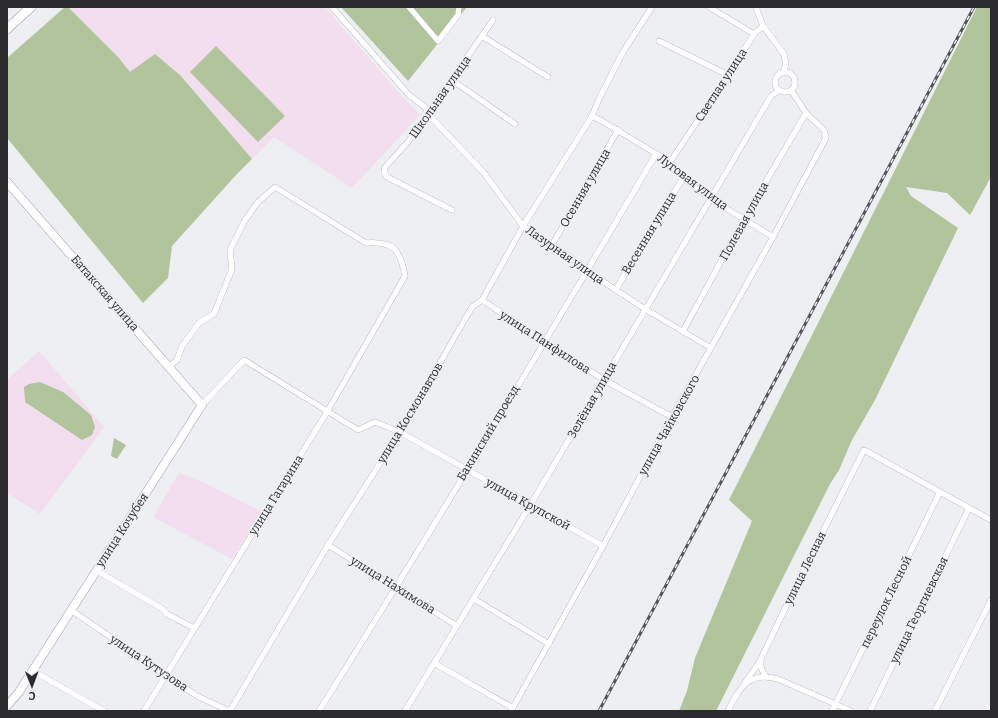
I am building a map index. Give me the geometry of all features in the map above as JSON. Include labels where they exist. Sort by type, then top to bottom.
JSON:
[{"type":"main road","points":[[7,29],[31,7]]},
{"type":"main road","name":"Батакская улица","points":[[7,182],[202,405]]},
{"type":"main road","name":"улица Кочубея","points":[[7,706],[20,692],[202,405]]},
{"type":"street","name":"Лазурная улица","points":[[332,7],[409,95],[425,107],[428,114],[484,173],[523,226],[581,265],[587,271],[645,309],[711,348]]},
{"type":"street","points":[[409,7],[438,41],[458,15],[459,7]]},
{"type":"street","name":"улица Космонавтов","points":[[229,711],[328,545],[400,432],[472,307],[482,300],[523,226],[592,116],[623,52],[652,7]]},
{"type":"street","points":[[709,7],[754,34]]},
{"type":"street","points":[[756,7],[763,26],[784,54],[786,64],[783,73],[776,80],[779,90],[787,92],[794,87],[794,78],[788,73],[783,73]]},
{"type":"street","name":"Школьная улица","points":[[452,210],[387,177],[384,172],[385,167],[408,142],[493,20]]},
{"type":"street","name":"Светлая улица","points":[[670,162],[728,76],[754,34],[763,26]]},
{"type":"street","points":[[482,36],[548,77]]},
{"type":"street","points":[[659,41],[728,76]]},
{"type":"street","points":[[452,80],[515,124]]},
{"type":"street","name":"Зелёная улица","points":[[405,711],[531,504],[770,96],[779,90]]},
{"type":"street","points":[[791,90],[806,113]]},
{"type":"street","name":"улица Чайковского","points":[[512,709],[603,546],[672,417],[773,237],[826,138],[824,130],[806,113]]},
{"type":"street","name":"Полевая улица","points":[[683,331],[744,220],[806,113]]},
{"type":"street","name":"Луговая улица","points":[[592,116],[670,162],[683,178],[711,199],[773,237]]},
{"type":"street","name":"Осенняя улица","points":[[552,245],[618,130]]},
{"type":"street","name":"Бакинский проезд","points":[[319,711],[396,587],[656,154]]},
{"type":"street","name":"Весенняя улица","points":[[616,289],[683,178]]},
{"type":"street","name":"улица Гагарина","points":[[144,711],[327,412],[405,276],[402,262],[397,250],[388,245],[377,242],[366,243],[275,187],[257,203],[244,222],[230,250],[232,270],[214,314],[200,322],[182,346],[178,360],[169,368]]},
{"type":"street","name":"улица Панфилова","points":[[482,300],[604,380],[672,417]]},
{"type":"street","name":"улица Крупской","points":[[244,360],[358,430],[376,422],[400,432],[466,470],[531,504],[603,546]]},
{"type":"street","name":"улица Кочубея","points":[[202,405],[244,360]]},
{"type":"street","name":"улица Лесная","points":[[728,711],[735,697],[760,661],[799,579],[864,450],[940,492]]},
{"type":"street","points":[[940,492],[991,520]]},
{"type":"street","name":"переулок Лесной","points":[[832,711],[940,492]]},
{"type":"street","name":"улица Георгиевская","points":[[870,711],[969,508]]},
{"type":"street","name":"улица Нахимова","points":[[328,545],[458,626]]},
{"type":"street","points":[[97,571],[163,608],[167,614],[194,628]]},
{"type":"street","points":[[474,599],[549,644]]},
{"type":"street","points":[[935,711],[991,600]]},
{"type":"street","name":"улица Кутузова","points":[[72,610],[197,696],[229,711]]},
{"type":"street","points":[[760,661],[765,676]]},
{"type":"street","points":[[434,663],[512,709]]},
{"type":"street","points":[[33,671],[104,711]]},
{"type":"street","points":[[744,684],[758,677],[765,676],[778,679],[851,711]]},
{"type":"shaded area","points":[[68,7],[325,7],[420,115],[352,188],[274,137],[252,159],[182,76],[150,96],[119,58]]},
{"type":"shaded area","points":[[39,351],[104,427],[40,514],[7,493],[7,380]]},
{"type":"shaded area","points":[[179,473],[202,482],[262,512],[232,559],[153,517]]},
{"type":"green space","points":[[65,7],[68,7],[119,58],[130,72],[155,54],[181,76],[252,159],[172,246],[168,278],[143,303],[7,138],[7,58]]},
{"type":"green space","points":[[341,7],[467,7],[408,81]]},
{"type":"green space","points":[[977,7],[991,7],[991,177],[970,215],[947,193],[906,187],[911,196],[958,228],[875,400],[852,440],[839,470],[830,484],[716,711],[679,711],[687,691],[695,658],[752,521],[729,500]]},
{"type":"green space","points":[[216,46],[285,116],[258,142],[190,72]]},
{"type":"green space","points":[[40,382],[63,392],[91,415],[95,427],[92,435],[82,440],[25,402],[24,387],[29,384]]},
{"type":"green space","points":[[114,438],[126,445],[117,459],[111,456]]},
{"type":"railway","points":[[599,711],[974,7]]}]
